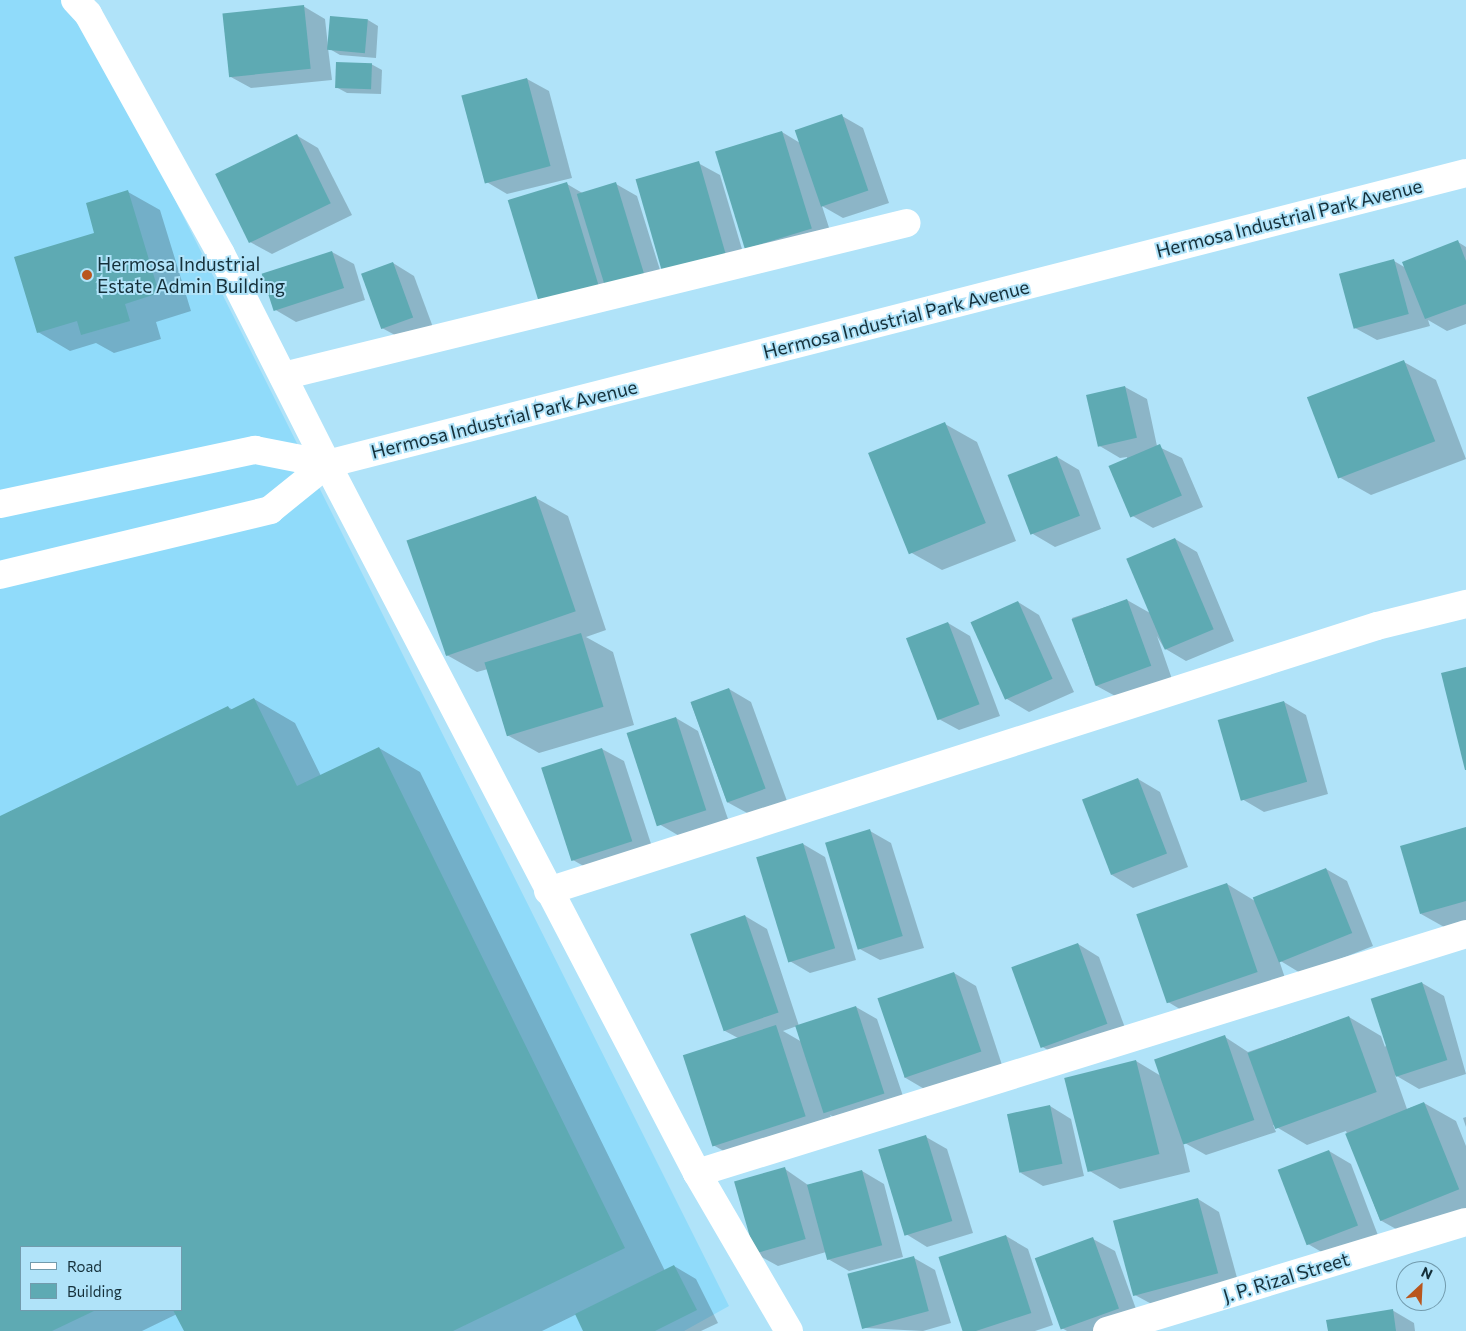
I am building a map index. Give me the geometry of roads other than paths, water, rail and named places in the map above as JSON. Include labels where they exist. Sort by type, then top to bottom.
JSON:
[{"type":"street","points":[[76,0],[98,31],[284,376],[327,464],[548,891],[697,1173],[789,1331]]},
{"type":"street","name":"Hermosa Industrial Park Avenue","points":[[327,464],[1466,173]]},
{"type":"street","points":[[284,376],[906,223]]},
{"type":"street","points":[[0,504],[256,450],[327,464]]},
{"type":"street","points":[[0,575],[270,510],[327,464]]},
{"type":"street","points":[[548,891],[1377,626],[1466,604]]},
{"type":"street","points":[[697,1173],[1466,934]]},
{"type":"street","name":"J. P. Rizal Street","points":[[1107,1331],[1466,1222]]},
{"type":"place","name":"Hermosa Industrial Estate Admin Building","points":[[87,275]]}]
